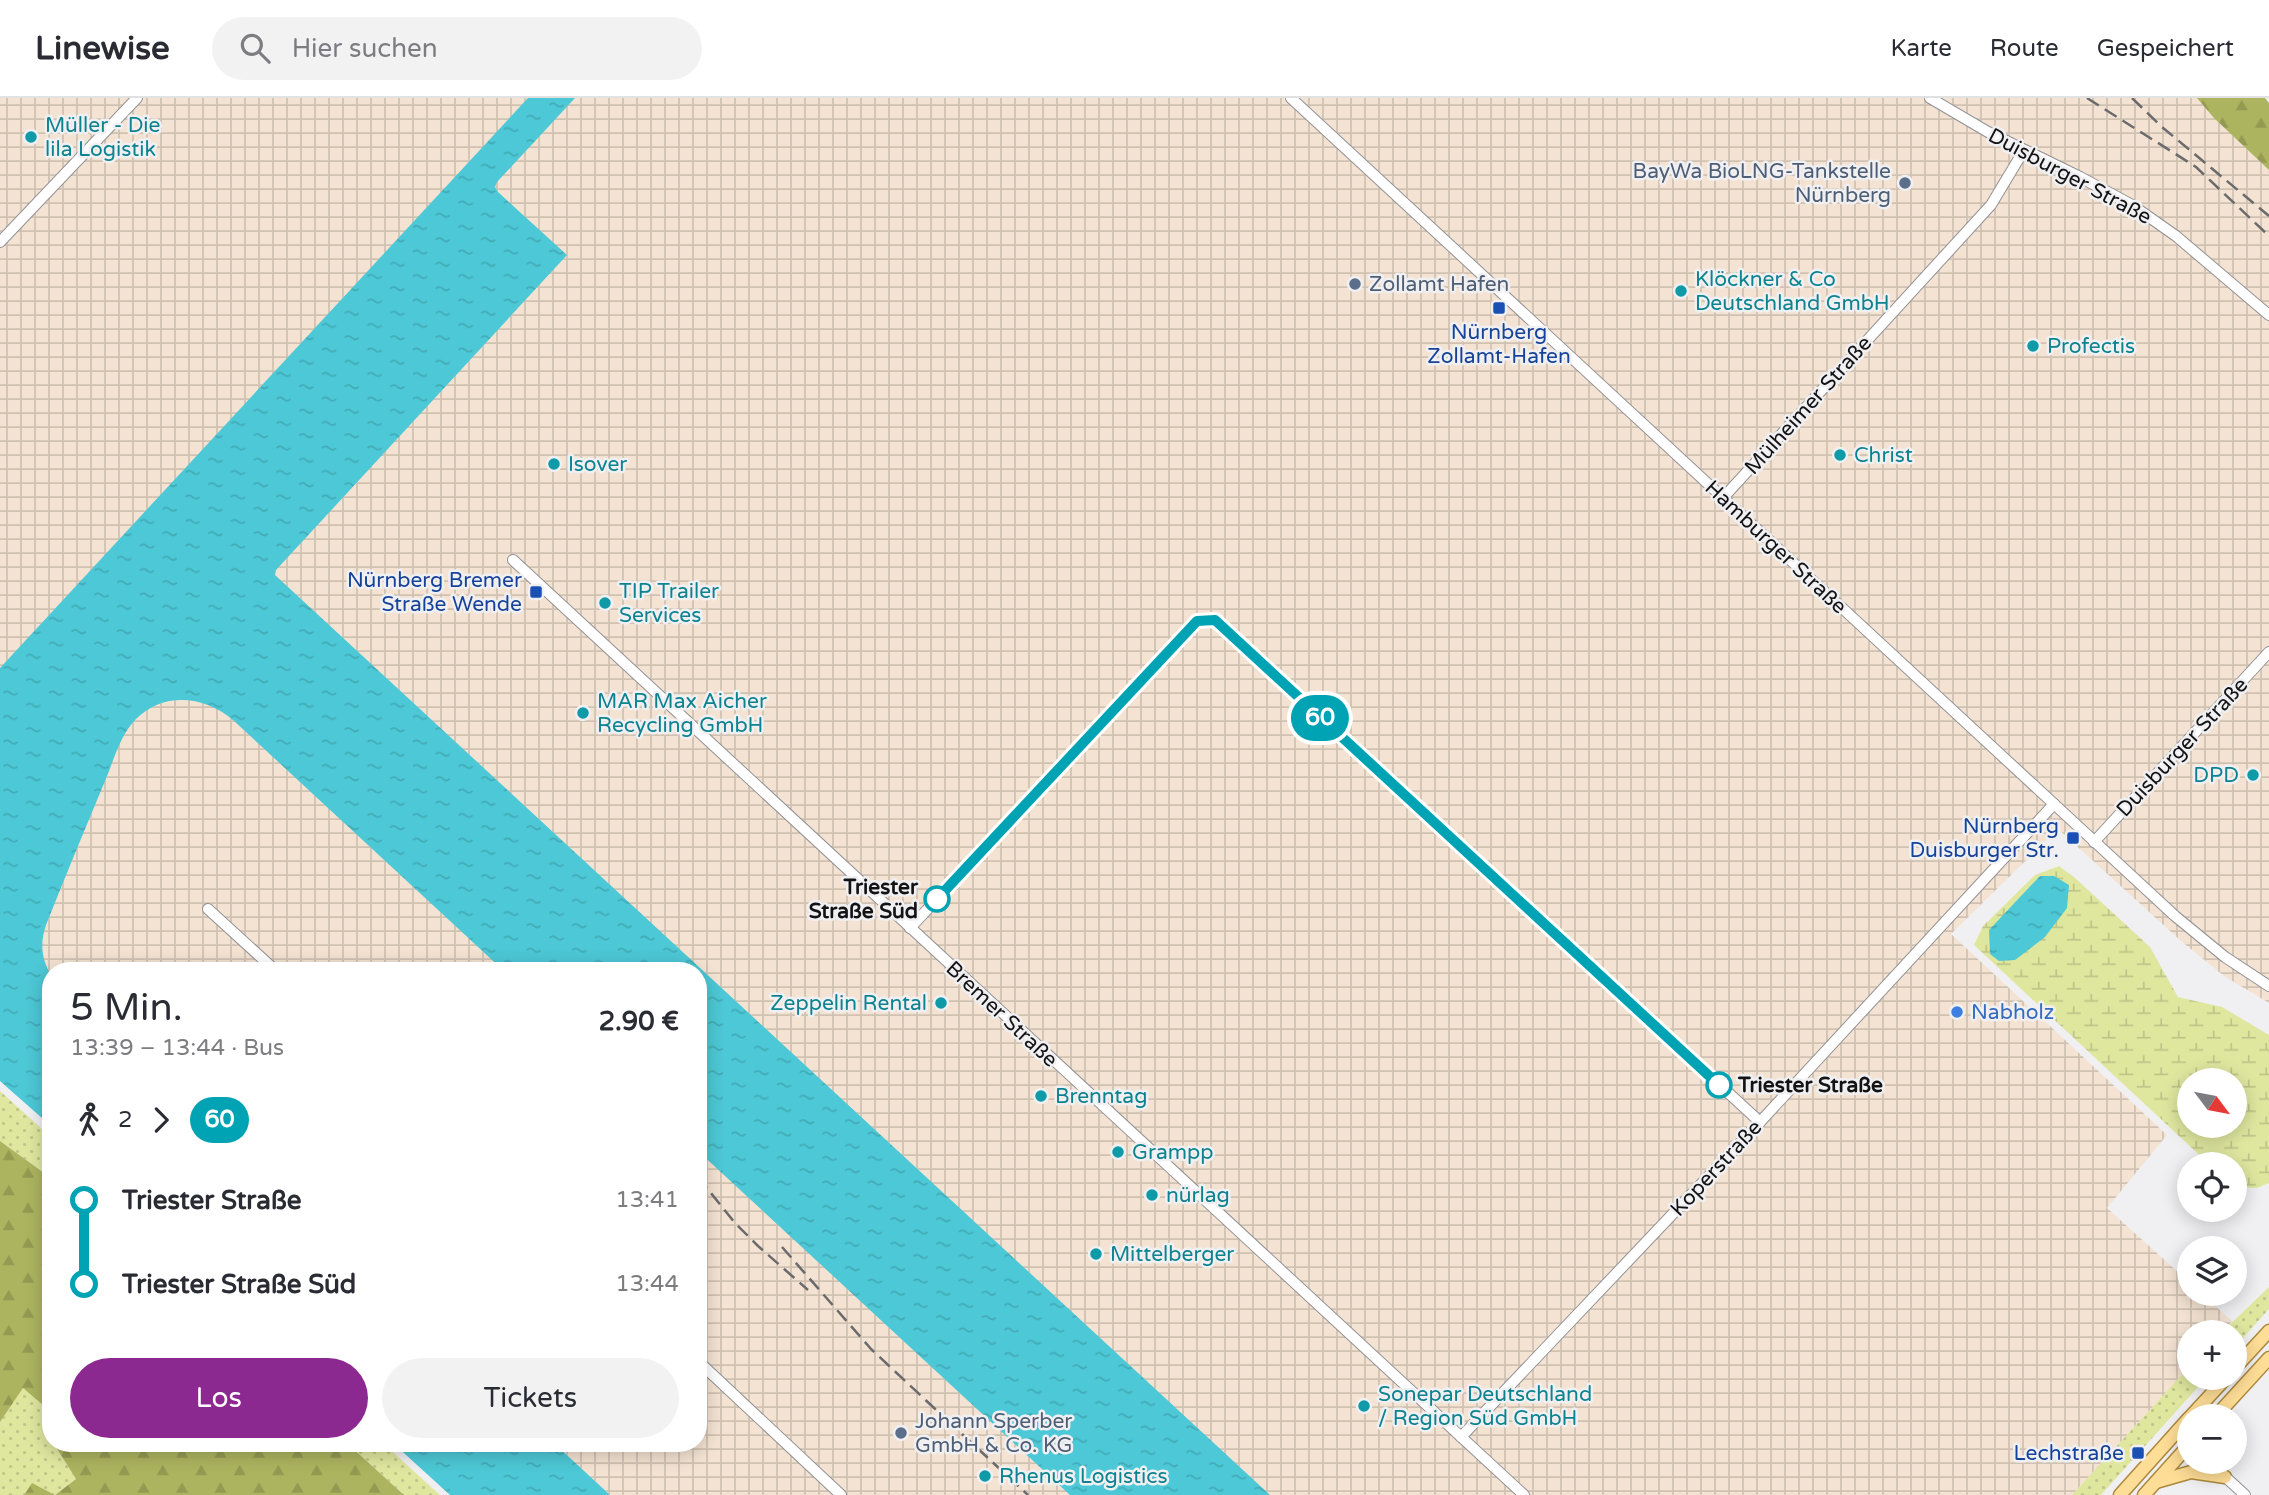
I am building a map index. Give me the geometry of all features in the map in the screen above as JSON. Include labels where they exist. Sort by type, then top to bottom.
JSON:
[{"type":"main road","points":[[2247,1355],[2269,1331]]},
{"type":"main road","points":[[2227,1404],[2269,1358]]},
{"type":"main road","points":[[2202,1404],[2215,1390]]},
{"type":"main road","points":[[2120,1495],[2177,1431]]},
{"type":"main road","points":[[2144,1495],[2177,1457]]},
{"type":"main road","points":[[2156,1482],[2191,1472],[2225,1477]]},
{"type":"street","points":[[0,242],[137,98]]},
{"type":"street","name":"Hamburger Straße","points":[[1291,98],[2194,933],[2269,986]]},
{"type":"street","name":"Duisburger Straße","points":[[1930,98],[1988,132],[2139,209],[2176,236],[2269,314]]},
{"type":"street","name":"Mülheimer Straße","points":[[1723,498],[1991,205],[2024,150]]},
{"type":"street","name":"Bremer Straße","points":[[513,560],[1524,1495]]},
{"type":"street","points":[[910,928],[1197,621],[1215,620],[1760,1122]]},
{"type":"street","name":"Duisburger Straße","points":[[2094,842],[2269,652]]},
{"type":"street","name":"Koperstraße","points":[[1461,1437],[1760,1122],[2054,804]]},
{"type":"street","points":[[208,909],[265,962]]},
{"type":"street","points":[[707,1369],[841,1495]]},
{"type":"street","points":[[2222,1474],[2245,1495]]},
{"type":"shaded area","points":[[0,98],[2197,98],[2269,170],[2269,1003],[2224,976],[2181,941],[2058,829],[1951,934],[2167,1135],[2107,1208],[2177,1271],[2177,1306],[2215,1306],[2231,1320],[2177,1320],[2177,1380],[2072,1495],[610,1495],[564,1452],[707,1452],[707,962],[42,962],[42,970],[0,935]]},
{"type":"green space","points":[[2197,98],[2265,98],[2269,103],[2269,170],[2214,118]]},
{"type":"green space","points":[[2059,866],[2150,947],[2178,997],[2222,1007],[2269,1035],[2269,1183],[2257,1188],[2247,1188],[2247,1152],[2196,1152],[2181,1138],[2247,1138],[2247,1068],[2177,1068],[2177,1134],[1974,945],[1983,926],[2035,875]]},
{"type":"green space","points":[[0,1091],[42,1129],[42,1171],[0,1141]]},
{"type":"green space","points":[[0,1141],[42,1171],[42,1404],[23,1388],[0,1422]]},
{"type":"green space","points":[[2269,1287],[2269,1309],[2247,1334],[2247,1320],[2235,1320]]},
{"type":"green space","points":[[2177,1380],[2177,1390],[2195,1390],[2183,1404],[2177,1404],[2177,1410],[2101,1495],[2072,1495]]},
{"type":"green space","points":[[23,1387],[42,1404],[42,1452],[59,1452],[76,1479],[55,1495],[32,1484],[24,1495],[0,1495],[0,1422]]},
{"type":"green space","points":[[59,1452],[357,1452],[404,1495],[55,1495],[76,1479]]},
{"type":"green space","points":[[357,1452],[393,1452],[440,1495],[404,1495]]},
{"type":"green space","points":[[32,1483],[55,1495],[24,1495]]},
{"type":"water","points":[[528,98],[575,98],[495,187],[567,255],[276,570],[275,575],[694,962],[494,962],[233,720],[210,706],[197,702],[184,700],[159,704],[136,719],[126,732],[46,925],[42,944],[45,962],[42,962],[42,1118],[0,1081],[0,668]]},
{"type":"water","points":[[2040,876],[2054,876],[2069,885],[2067,908],[2045,937],[2015,960],[1999,961],[1990,954],[1989,930]]},
{"type":"water","points":[[707,974],[1270,1495],[1070,1495],[707,1159]]},
{"type":"water","points":[[403,1452],[564,1452],[610,1495],[450,1495]]},
{"type":"railway","points":[[2087,98],[2196,167],[2269,236]]},
{"type":"railway","points":[[2132,98],[2162,127],[2269,216]]},
{"type":"railway","points":[[707,1188],[735,1223],[808,1290]]},
{"type":"railway","points":[[782,1247],[871,1349],[948,1421]]},
{"type":"railway","points":[[962,1434],[1028,1495]]},
{"type":"bus line","name":"60","points":[[937,899],[1197,621],[1215,620],[1719,1085]]},
{"type":"place","name":"Müller - Die lila Logistik","points":[[31,137]]},
{"type":"place","name":"BayWa BioLNG-Tankstelle Nürnberg","points":[[1905,183]]},
{"type":"place","name":"Zollamt Hafen","points":[[1355,284]]},
{"type":"place","name":"Klöckner & Co Deutschland GmbH","points":[[1681,291]]},
{"type":"place","name":"Nürnberg Zollamt-Hafen","points":[[1499,308]]},
{"type":"place","name":"Profectis","points":[[2033,346]]},
{"type":"place","name":"Christ","points":[[1840,455]]},
{"type":"place","name":"Isover","points":[[554,464]]},
{"type":"place","name":"Nürnberg Bremer Straße Wende","points":[[536,592]]},
{"type":"place","name":"TIP Trailer Services","points":[[605,603]]},
{"type":"place","name":"MAR Max Aicher Recycling GmbH","points":[[583,713]]},
{"type":"place","name":"DPD","points":[[2253,775]]},
{"type":"place","name":"Nürnberg Duisburger Str.","points":[[2073,838]]},
{"type":"place","name":"Triester Straße Süd","points":[[937,899]]},
{"type":"place","name":"Zeppelin Rental","points":[[941,1003]]},
{"type":"place","name":"Nabholz","points":[[1957,1012]]},
{"type":"place","name":"Triester Straße","points":[[1719,1085]]},
{"type":"place","name":"Brenntag","points":[[1041,1096]]},
{"type":"place","name":"Grampp","points":[[1118,1152]]},
{"type":"place","name":"nürlag","points":[[1152,1195]]},
{"type":"place","name":"Mittelberger","points":[[1096,1254]]},
{"type":"place","name":"Sonepar Deutschland / Region Süd GmbH","points":[[1364,1406]]},
{"type":"place","name":"Johann Sperber GmbH & Co. KG","points":[[901,1433]]},
{"type":"place","name":"Lechstraße","points":[[2138,1453]]},
{"type":"place","name":"Rhenus Logistics","points":[[985,1476]]}]
